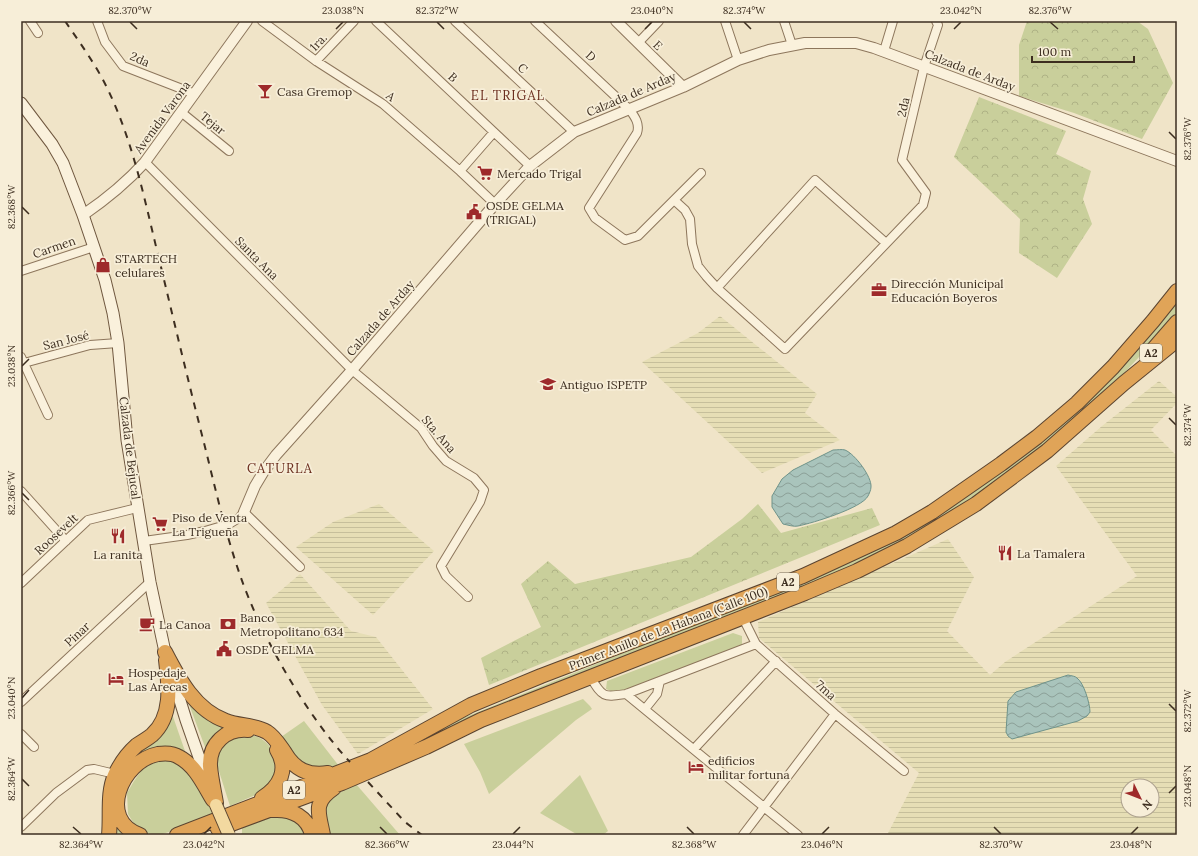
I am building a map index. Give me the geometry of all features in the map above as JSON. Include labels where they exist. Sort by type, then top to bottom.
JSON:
[{"type":"highway","name":"Primer Anillo de La Habana (Calle 100)","points":[[177,835],[198,832],[262,812],[343,777],[471,705],[541,676],[803,576],[896,533],[932,512],[1037,437],[1076,403],[1108,372],[1177,291]]},
{"type":"highway","name":"A2","points":[[1124,383],[1177,322]]},
{"type":"highway","points":[[1124,383],[1177,340]]},
{"type":"highway","name":"Primer Anillo de La Habana (Calle 100)","points":[[198,832],[244,808],[343,777],[426,747],[481,720],[743,618],[857,571],[907,546],[976,504],[1047,451],[1124,383]]},
{"type":"highway","points":[[165,652],[178,676],[192,696],[211,714],[224,721],[267,732],[277,741],[294,766],[306,773],[343,777]]},
{"type":"highway","points":[[109,835],[110,794],[111,784],[115,774],[129,752],[157,730],[164,719],[169,694],[165,652]]},
{"type":"highway","points":[[216,804],[210,766],[213,750],[219,741],[230,732],[241,730],[257,732],[269,740],[280,755],[283,766],[281,778],[274,789],[268,794],[244,808]]},
{"type":"highway","points":[[140,835],[131,831],[122,820],[119,814],[118,798],[122,783],[129,771],[148,758],[156,755],[168,754],[182,758],[194,770],[216,804]]},
{"type":"highway","points":[[323,835],[318,818],[319,806],[326,795],[343,777]]},
{"type":"highway","points":[[262,812],[284,810],[297,814],[308,824],[312,835]]},
{"type":"highway","points":[[171,835],[198,832]]},
{"type":"main road","name":"Calzada de Bejucal","points":[[21,103],[52,144],[63,163],[94,247],[113,313],[118,343],[127,440],[137,508],[150,582],[165,652],[186,720],[216,804],[229,835]]},
{"type":"street","points":[[30,21],[38,33]]},
{"type":"street","name":"2da","points":[[97,21],[105,42],[122,66],[195,94]]},
{"type":"street","name":"Avenida Varona","points":[[83,215],[103,201],[145,162],[247,21]]},
{"type":"street","name":"A","points":[[262,21],[316,61],[383,104],[460,171],[495,204]]},
{"type":"street","name":"1ra.","points":[[316,61],[354,21]]},
{"type":"street","name":"B","points":[[376,21],[530,166]]},
{"type":"street","name":"C","points":[[455,21],[574,132]]},
{"type":"street","name":"D","points":[[535,21],[630,110]]},
{"type":"street","name":"E","points":[[616,21],[683,87]]},
{"type":"street","points":[[638,43],[659,21]]},
{"type":"street","points":[[725,21],[738,60]]},
{"type":"street","points":[[784,21],[792,45]]},
{"type":"street","points":[[884,51],[893,21]]},
{"type":"street","name":"2da","points":[[886,243],[923,205],[926,193],[902,160],[924,67],[938,25],[936,21]]},
{"type":"street","name":"Calzada de Arday","points":[[244,512],[255,486],[276,455],[352,370],[495,204],[530,166],[574,132],[683,87],[738,60],[769,50],[792,45],[806,43],[856,43],[884,51],[1177,161]]},
{"type":"street","points":[[630,110],[637,121],[637,133],[589,208],[595,218],[625,240],[638,236],[701,173]]},
{"type":"street","name":"Tejar","points":[[181,112],[229,151]]},
{"type":"street","points":[[460,171],[494,132]]},
{"type":"street","name":"Santa Ana","points":[[145,162],[352,370]]},
{"type":"street","points":[[674,200],[685,210],[690,219],[692,244],[698,266],[717,288],[785,349],[886,243],[814,180],[717,288]]},
{"type":"street","name":"Carmen","points":[[21,271],[94,247]]},
{"type":"street","name":"San José","points":[[22,362],[90,345],[118,343]]},
{"type":"street","points":[[22,362],[48,415]]},
{"type":"street","name":"Sta. Ana","points":[[352,370],[422,428],[433,446],[446,461],[474,478],[484,490],[480,502],[441,566],[446,576],[468,597]]},
{"type":"street","points":[[21,491],[66,541]]},
{"type":"street","name":"Roosevelt","points":[[21,584],[88,520],[137,508]]},
{"type":"street","points":[[144,541],[205,531],[229,524],[244,512],[300,567]]},
{"type":"street","name":"Pinar","points":[[21,702],[150,582]]},
{"type":"street","name":"7ma","points":[[743,618],[756,644],[835,714],[904,771]]},
{"type":"street","points":[[591,678],[606,696],[626,694],[756,644]]},
{"type":"street","points":[[694,749],[776,661]]},
{"type":"street","points":[[645,709],[657,694],[660,681]]},
{"type":"street","points":[[626,694],[798,835]]},
{"type":"street","points":[[743,835],[835,714]]},
{"type":"street","points":[[21,734],[34,747]]},
{"type":"street","points":[[21,827],[56,793],[87,770],[94,769],[115,774]]},
{"type":"shaded area","points":[[720,316],[817,394],[805,413],[840,440],[762,473],[642,362],[698,333]]},
{"type":"shaded area","points":[[1159,381],[1177,397],[1177,403],[1151,430],[1177,456],[1177,835],[887,835],[919,773],[759,638],[758,622],[948,539],[974,577],[947,631],[990,675],[1005,662],[1137,576],[1056,466],[1102,426]]},
{"type":"shaded area","points":[[379,504],[434,551],[373,615],[296,547],[333,522]]},
{"type":"shaded area","points":[[300,574],[351,631],[376,637],[433,709],[358,754],[322,705],[266,603]]},
{"type":"green space","points":[[1027,21],[1137,21],[1148,29],[1173,83],[1142,139],[1074,113],[1019,96],[1019,45]]},
{"type":"green space","points":[[979,97],[1066,131],[1056,154],[1091,171],[1083,199],[1092,224],[1057,278],[1019,253],[1020,219],[954,157]]},
{"type":"green space","points":[[1177,300],[1177,313],[1165,329],[1127,370],[1089,407],[1043,446],[1009,472],[953,511],[920,531],[866,559],[781,598],[485,714],[391,754],[463,718],[801,581],[1006,468]]},
{"type":"green space","points":[[758,504],[781,533],[872,508],[880,525],[489,685],[481,658],[541,627],[521,584],[548,561],[575,584],[691,557],[742,519]]},
{"type":"green space","points":[[733,633],[742,636],[742,645],[616,693],[606,689],[607,681]]},
{"type":"green space","points":[[187,699],[232,727],[208,755]]},
{"type":"green space","points":[[583,699],[592,709],[576,720],[489,794],[480,772],[464,744]]},
{"type":"green space","points":[[170,708],[186,754],[167,748],[116,791],[134,835],[112,835],[115,784]]},
{"type":"green space","points":[[304,721],[339,766],[323,769],[316,768],[304,763],[293,754],[281,737]]},
{"type":"green space","points":[[242,733],[256,736],[269,745],[279,762],[269,789],[230,806],[216,758],[219,747]]},
{"type":"green space","points":[[168,757],[184,764],[207,798],[215,818],[159,835],[145,833],[136,827],[128,814],[127,793],[141,771],[153,762]]},
{"type":"green space","points":[[580,775],[608,831],[603,835],[578,835],[540,813]]},
{"type":"green space","points":[[356,784],[400,835],[326,835],[323,815],[326,805],[337,794]]},
{"type":"green space","points":[[274,816],[294,816],[309,835],[240,835],[242,833],[242,827]]},
{"type":"water","points":[[833,450],[845,450],[849,452],[862,466],[871,483],[868,496],[864,501],[857,505],[825,518],[796,526],[783,524],[772,507],[772,496],[782,479],[793,470]]},
{"type":"water","points":[[1068,675],[1077,678],[1084,689],[1090,708],[1090,712],[1087,716],[1078,721],[1012,739],[1008,736],[1006,732],[1008,701],[1016,692]]},
{"type":"railway","points":[[65,21],[102,78],[113,100],[130,146],[220,509],[240,575],[249,599],[272,649],[286,674],[317,722],[350,762]]},
{"type":"railway","points":[[368,782],[405,822],[422,835]]},
{"type":"place","name":"Casa Gremop","points":[[265,91]]},
{"type":"place","name":"Mercado Trigal","points":[[485,173]]},
{"type":"place","name":"OSDE GELMA (TRIGAL)","points":[[474,212]]},
{"type":"place","name":"STARTECH celulares","points":[[103,265]]},
{"type":"place","name":"Dirección Municipal Educación Boyeros","points":[[879,290]]},
{"type":"place","name":"Antiguo ISPETP","points":[[548,384]]},
{"type":"place","name":"Piso de Venta La Trigueña","points":[[160,524]]},
{"type":"place","name":"La ranita","points":[[118,536]]},
{"type":"place","name":"La Tamalera","points":[[1005,553]]},
{"type":"place","name":"La Canoa","points":[[147,624]]},
{"type":"place","name":"Banco Metropolitano 634","points":[[228,624]]},
{"type":"place","name":"OSDE GELMA","points":[[224,649]]},
{"type":"place","name":"Hospedaje Las Arecas","points":[[116,679]]},
{"type":"place","name":"edificios militar fortuna","points":[[696,767]]},
{"type":"district","name":"EL TRIGAL","points":[[508,95]]},
{"type":"district","name":"CATURLA","points":[[280,468]]}]
